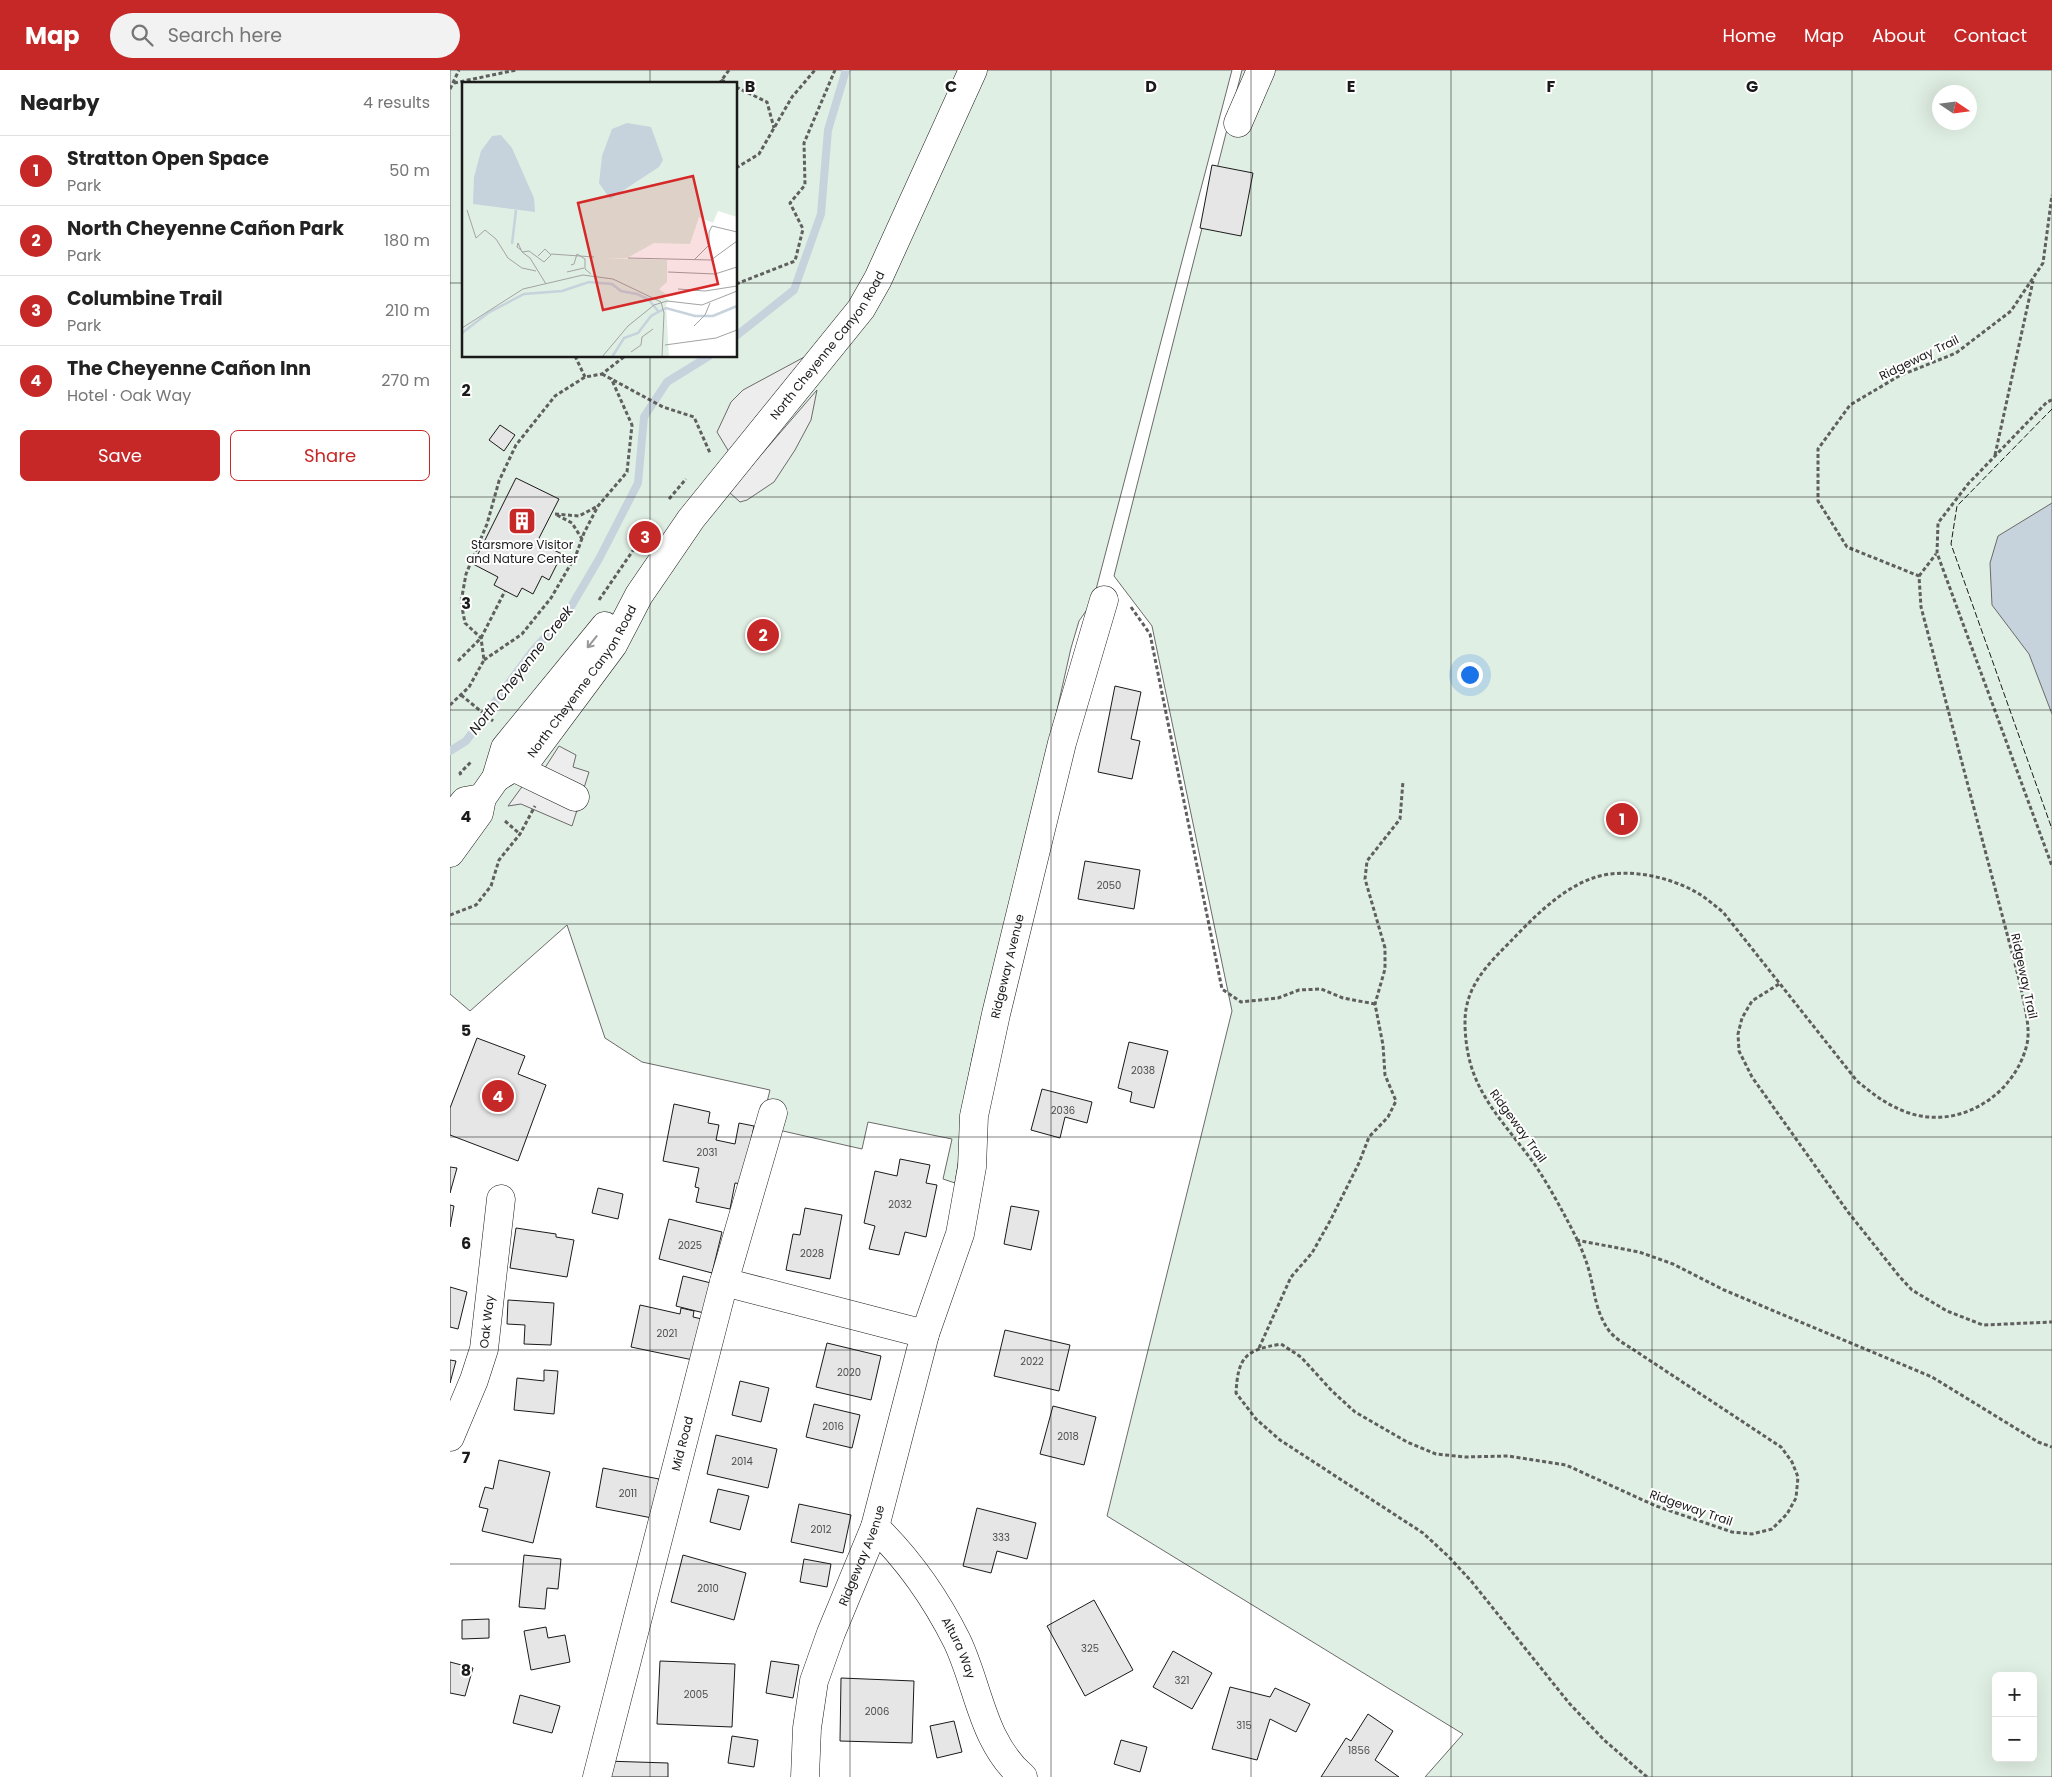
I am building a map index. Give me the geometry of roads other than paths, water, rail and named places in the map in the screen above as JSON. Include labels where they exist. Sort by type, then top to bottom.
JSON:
[{"type":"street","name":"North Cheyenne Canyon Road","points":[[450,853],[479,813],[497,781],[505,748],[601,630],[639,595],[691,519],[861,309],[878,279],[972,70]]},
{"type":"street","points":[[1238,123],[1260,70]]},
{"type":"street","name":"Ridgeway Avenue","points":[[804,1777],[807,1728],[814,1681],[831,1633],[875,1527],[924,1334],[960,1234],[972,1167],[974,1116],[996,1014],[1062,743],[1116,601]]},
{"type":"street","points":[[450,819],[465,801],[497,781],[575,797]]},
{"type":"street","name":"Mid Road","points":[[597,1777],[724,1282],[773,1113]]},
{"type":"street","name":"Oak Way","points":[[450,1437],[474,1380],[484,1349],[501,1199]]},
{"type":"street","points":[[724,1282],[924,1334]]},
{"type":"street","name":"Altura Way","points":[[875,1527],[900,1551],[926,1587],[957,1642],[986,1724],[1000,1751],[1023,1777]]},
{"type":"waterway","name":"North Cheyenne Creek","points":[[738,334],[794,290],[821,214],[828,130],[846,70]]},
{"type":"waterway","name":"North Cheyenne Creek","points":[[450,751],[466,741],[531,653],[569,610],[599,559],[638,483],[644,417],[667,382],[706,358]]},
{"type":"place","name":"Starsmore Visitor and Nature Center","points":[[522,521]]},
{"type":"place","name":"Columbine Trail","points":[[645,537]]},
{"type":"place","name":"North Cheyenne Cañon Park","points":[[763,635]]},
{"type":"place","name":"Stratton Open Space","points":[[1622,819]]},
{"type":"place","name":"The Cheyenne Cañon Inn","points":[[498,1096]]}]
